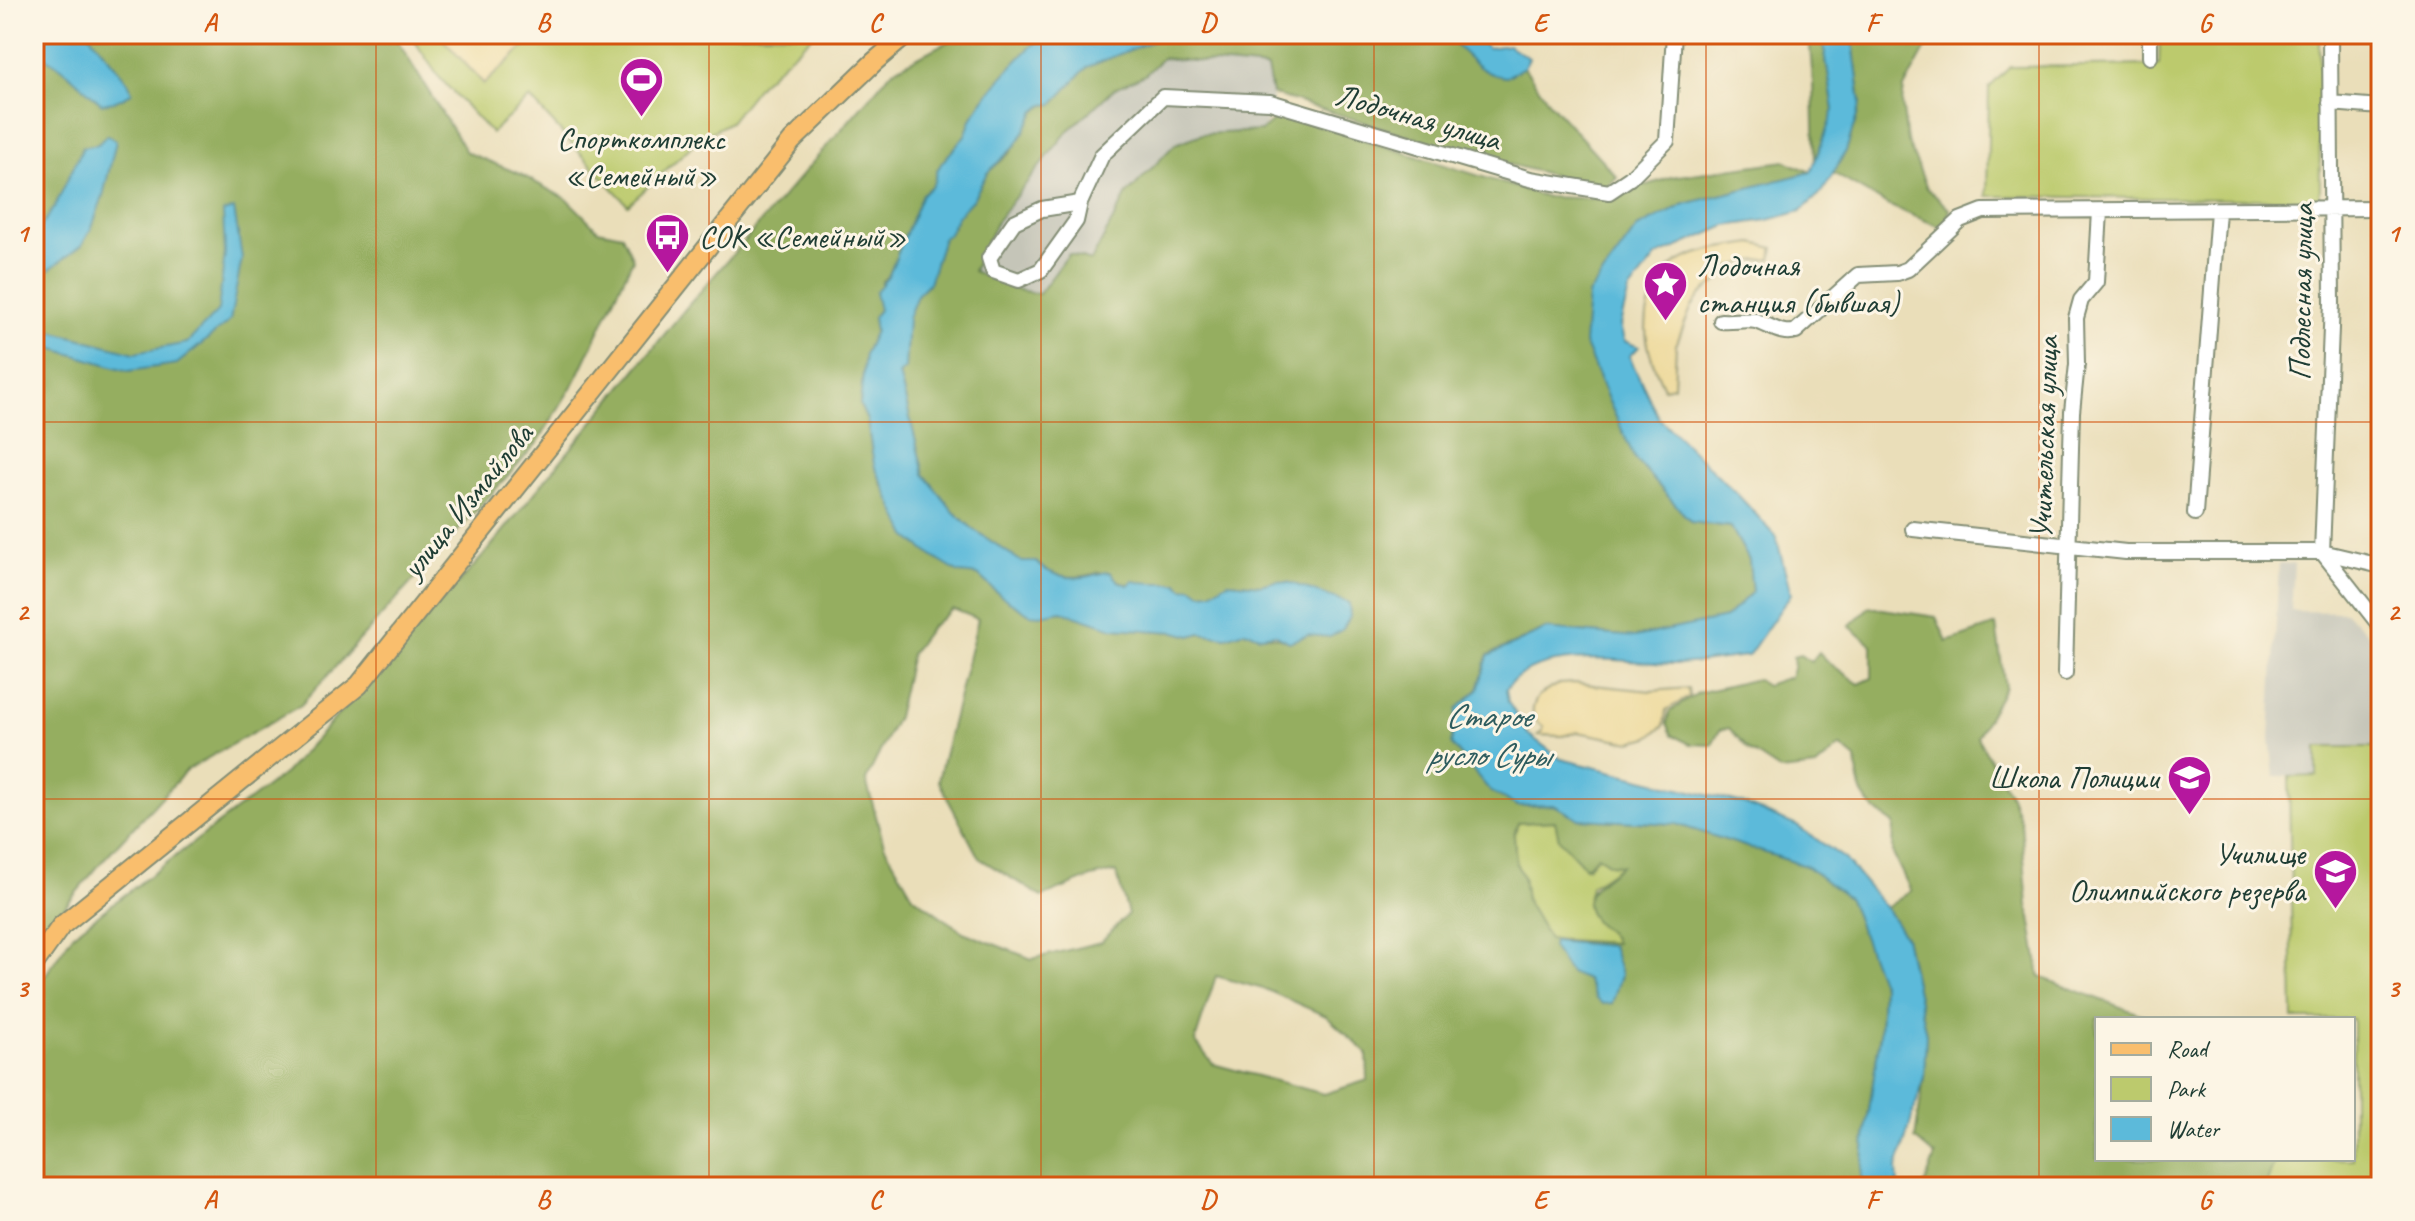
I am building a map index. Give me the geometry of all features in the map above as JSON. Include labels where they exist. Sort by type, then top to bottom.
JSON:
[{"type":"main road","name":"улица Измайлова","points":[[34,964],[61,926],[359,685],[792,141],[907,34]]},
{"type":"street","name":"Лодочная улица","points":[[1080,203],[1042,209],[1014,222],[989,258],[993,271],[1019,280],[1041,270],[1076,221],[1080,203],[1102,155],[1163,97],[1270,102],[1530,179],[1609,192],[1630,178],[1667,141],[1674,34]]},
{"type":"street","points":[[2150,34],[2150,57]]},
{"type":"street","name":"Подлесная улица","points":[[2322,552],[2332,303],[2330,34]]},
{"type":"street","points":[[2330,103],[2381,107]]},
{"type":"street","points":[[1721,321],[1759,322],[1789,334],[1858,275],[1908,269],[1960,220],[1983,211],[2381,208]]},
{"type":"street","name":"Учительская улица","points":[[2065,673],[2072,412],[2077,364],[2076,318],[2081,300],[2096,282],[2100,211]]},
{"type":"street","points":[[2195,513],[2218,211]]},
{"type":"street","points":[[1913,529],[2126,552],[2322,552],[2381,566]]},
{"type":"street","points":[[2322,552],[2381,627]]},
{"type":"shaded area","points":[[1162,58],[1267,68],[1272,94],[1271,112],[1262,131],[1202,134],[1127,194],[1091,261],[1069,254],[1039,294],[1014,289],[972,271],[998,219],[1067,132],[1115,87],[1144,75]]},
{"type":"shaded area","points":[[2279,563],[2294,564],[2291,611],[2345,612],[2381,647],[2381,748],[2317,747],[2317,777],[2274,776],[2270,738]]},
{"type":"green space","points":[[34,34],[393,34],[466,152],[520,174],[568,200],[598,230],[622,235],[633,259],[578,376],[538,442],[301,705],[187,770],[104,859],[34,944]]},
{"type":"green space","name":"Спорткомплекс «Семейный»","points":[[410,34],[814,34],[760,84],[730,122],[699,139],[628,205],[530,98],[491,133],[438,76]]},
{"type":"green space","points":[[962,34],[1047,34],[1017,61],[978,108],[965,135],[938,169],[932,186],[922,194],[889,275],[882,281],[879,310],[873,317],[875,331],[865,353],[860,405],[867,420],[872,454],[882,485],[890,495],[907,536],[969,573],[978,575],[1001,596],[1030,614],[1062,611],[1113,628],[1226,637],[1245,631],[1289,642],[1350,617],[1349,604],[1291,583],[1276,581],[1260,585],[1229,582],[1211,592],[1201,593],[1191,587],[1184,589],[1178,583],[1128,585],[1100,572],[1075,577],[1058,575],[1036,562],[1022,562],[973,529],[954,512],[924,474],[899,373],[905,369],[908,318],[917,295],[929,283],[943,238],[973,199],[987,173],[1011,152],[1035,112],[1044,105],[1053,104],[1087,67],[1170,34],[1439,34],[1484,70],[1494,74],[1506,77],[1524,67],[1549,102],[1617,177],[1605,188],[1475,156],[1272,94],[1267,68],[1162,58],[1145,75],[1115,88],[1067,132],[998,219],[973,271],[1014,289],[1039,294],[1069,254],[1091,261],[1127,194],[1175,144],[1202,134],[1261,131],[1281,114],[1547,197],[1611,199],[1632,185],[1648,185],[1671,177],[1785,161],[1811,172],[1685,204],[1637,228],[1588,296],[1635,459],[1691,522],[1731,527],[1749,560],[1752,592],[1725,618],[1635,637],[1546,629],[1488,655],[1478,690],[1457,709],[1516,806],[1554,805],[1579,819],[1676,824],[1806,866],[1849,899],[1882,985],[1880,1035],[1861,1187],[34,1187],[34,992],[73,934],[285,773],[483,556],[686,308],[893,70]],"holes":[[[953,609],[978,619],[938,780],[979,858],[1042,897],[1091,877],[1116,872],[1128,914],[1101,942],[1032,959],[963,932],[913,896],[884,845],[866,780],[897,717],[911,654],[931,627]],[[1555,821],[1559,839],[1585,867],[1598,856],[1610,864],[1621,865],[1592,890],[1587,905],[1590,914],[1615,943],[1549,939],[1526,900],[1523,877],[1516,863],[1514,835],[1518,823]],[[1553,941],[1612,946],[1621,975],[1612,1003],[1581,975],[1570,973],[1553,947]],[[1216,976],[1267,990],[1326,1016],[1367,1053],[1368,1080],[1324,1094],[1213,1064],[1195,1041]]]},
{"type":"green space","points":[[1809,34],[1822,34],[1834,110],[1815,165],[1813,83]]},
{"type":"green space","points":[[1852,34],[1934,34],[1904,88],[1902,103],[1907,141],[1927,188],[1950,210],[1943,228],[1890,206],[1833,173],[1846,151],[1861,103]]},
{"type":"green space","points":[[2160,34],[2319,34],[2320,200],[1987,196],[1989,88],[2010,67],[2159,65]]},
{"type":"green space","points":[[1869,607],[1936,617],[1947,642],[1996,625],[2005,687],[1977,737],[2011,796],[2021,823],[2028,905],[2040,977],[2148,1017],[2095,1017],[2095,1161],[2275,1161],[2265,1187],[1924,1187],[1935,1156],[1915,1139],[1924,1077],[1926,1034],[1905,937],[1886,908],[1911,891],[1893,854],[1894,824],[1865,798],[1856,759],[1840,746],[1816,767],[1781,771],[1749,750],[1729,728],[1720,730],[1712,745],[1690,744],[1672,735],[1667,723],[1669,712],[1698,693],[1757,679],[1766,685],[1790,677],[1793,657],[1800,655],[1811,662],[1819,652],[1859,684],[1872,678],[1872,645],[1849,626]]},
{"type":"green space","name":"Училище Олимпийского резерва","points":[[2317,747],[2381,747],[2381,1187],[2242,1187],[2265,1161],[2355,1161],[2355,1017],[2293,1017],[2289,777],[2317,776]]},
{"type":"green space","points":[[1555,821],[1587,867],[1598,856],[1610,864],[1623,865],[1591,886],[1589,898],[1592,914],[1615,943],[1549,940],[1526,900],[1523,877],[1516,864],[1514,835],[1518,823]]},
{"type":"sand","points":[[438,34],[538,34],[484,84]]},
{"type":"sand","name":"Лодочная станция (бывшая)","points":[[1753,243],[1774,248],[1771,259],[1729,267],[1717,282],[1701,294],[1691,308],[1676,345],[1674,386],[1664,388],[1646,335],[1648,309],[1659,282],[1671,267],[1688,257]]},
{"type":"sand","points":[[1559,684],[1651,691],[1688,688],[1689,697],[1666,710],[1664,726],[1649,737],[1631,742],[1578,732],[1562,736],[1538,735],[1543,731],[1543,726],[1535,719],[1533,712],[1539,695]]},
{"type":"water","points":[[34,34],[89,34],[128,82],[132,93],[102,104],[62,69],[34,53]]},
{"type":"water","points":[[1047,34],[1170,34],[1087,67],[1053,104],[1044,105],[1035,112],[1017,144],[987,173],[973,199],[943,238],[929,283],[917,295],[908,318],[905,369],[899,374],[924,474],[954,512],[973,529],[1022,562],[1036,562],[1052,573],[1064,576],[1084,577],[1110,572],[1118,581],[1128,585],[1133,581],[1178,583],[1184,589],[1191,587],[1202,593],[1211,592],[1228,582],[1260,585],[1276,581],[1291,583],[1349,603],[1350,617],[1343,629],[1330,637],[1308,635],[1289,642],[1275,634],[1260,636],[1245,631],[1226,637],[1201,633],[1191,636],[1176,632],[1113,628],[1062,611],[1030,614],[1001,596],[978,575],[959,573],[907,536],[874,465],[867,420],[860,405],[865,353],[875,331],[873,317],[879,310],[875,293],[889,275],[922,194],[932,186],[938,169],[965,135],[978,108],[1017,61]]},
{"type":"water","points":[[1439,34],[1473,34],[1488,48],[1508,45],[1529,58],[1524,67],[1506,77],[1495,75],[1477,65]]},
{"type":"water","name":"Старое русло Суры","points":[[1822,34],[1852,34],[1861,103],[1846,151],[1823,191],[1801,211],[1726,226],[1657,256],[1629,291],[1620,325],[1624,341],[1639,347],[1629,356],[1658,417],[1776,536],[1791,594],[1748,656],[1673,664],[1584,659],[1561,661],[1520,675],[1506,689],[1508,702],[1528,734],[1561,759],[1744,804],[1797,826],[1845,859],[1886,908],[1905,937],[1926,1034],[1924,1077],[1897,1168],[1898,1187],[1861,1187],[1880,1035],[1882,986],[1849,899],[1806,866],[1676,824],[1579,819],[1554,805],[1517,806],[1490,791],[1451,744],[1457,709],[1478,690],[1488,656],[1546,629],[1635,637],[1725,618],[1752,592],[1749,560],[1731,527],[1691,522],[1635,459],[1584,343],[1588,295],[1637,228],[1685,204],[1811,172],[1834,110]]},
{"type":"water","points":[[107,135],[116,141],[92,227],[82,245],[34,281],[34,237],[55,206],[83,147],[98,144]]},
{"type":"water","points":[[234,209],[242,258],[230,321],[177,364],[129,371],[47,347],[51,331],[135,353],[187,343],[218,311],[225,253],[223,212]]},
{"type":"water","points":[[1553,941],[1612,946],[1621,975],[1612,1003],[1603,1004],[1596,999],[1587,980],[1570,973],[1552,947]]},
{"type":"place","name":"Спорткомплекс «Семейный»","points":[[641,118]]},
{"type":"place","name":"СОК «Семейный»","points":[[668,275]]},
{"type":"place","name":"Лодочная станция (бывшая)","points":[[1666,322]]},
{"type":"place","name":"Школа Полиции","points":[[2189,816]]},
{"type":"place","name":"Училище Олимпийского резерва","points":[[2336,910]]}]
